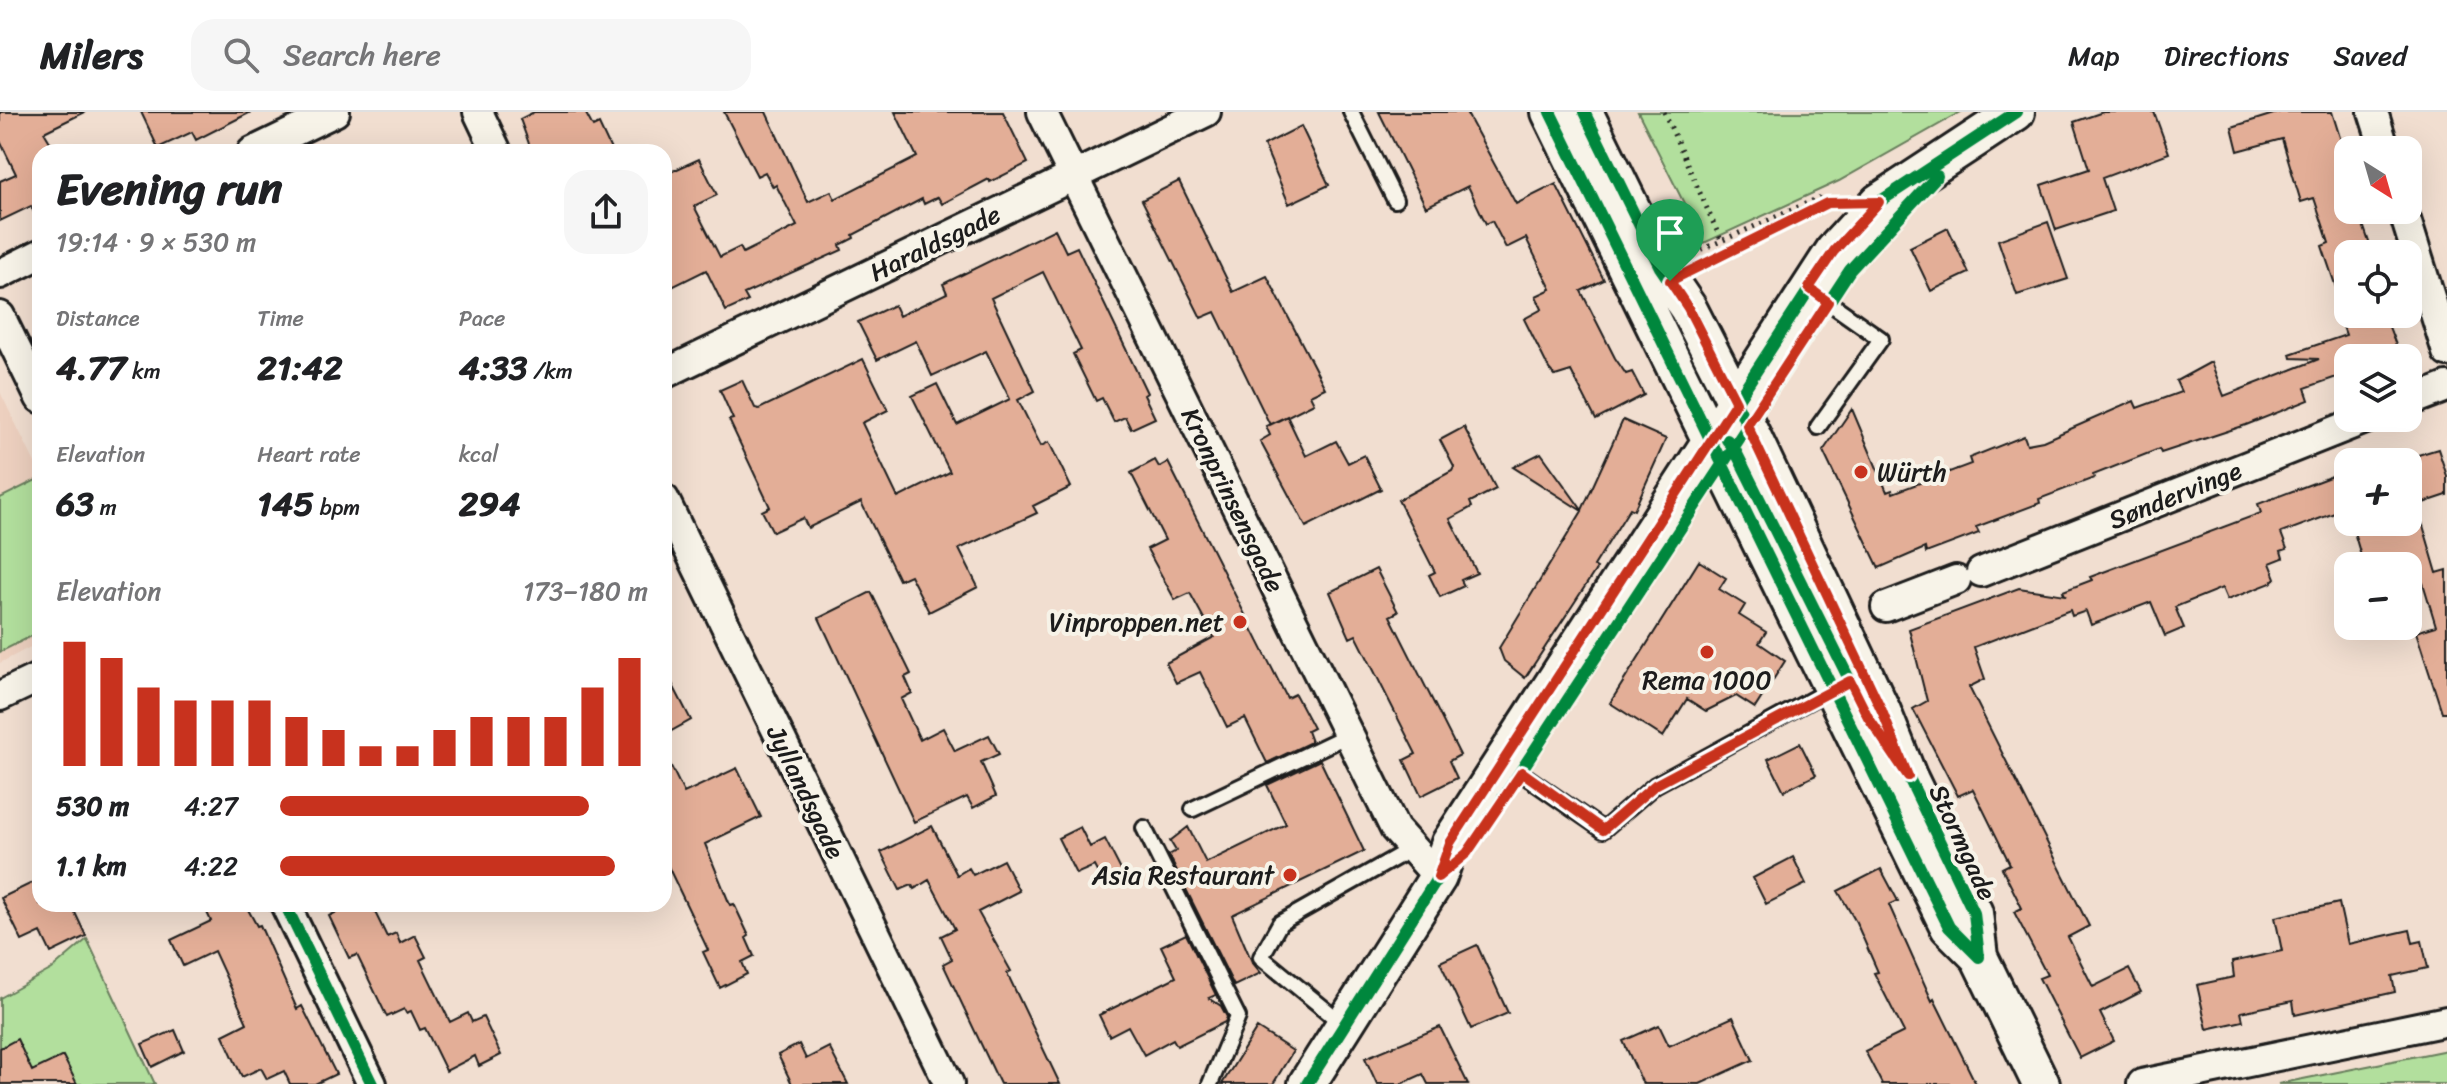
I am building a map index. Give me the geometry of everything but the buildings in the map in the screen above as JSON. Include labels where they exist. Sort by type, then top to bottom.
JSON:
[{"type":"street","points":[[269,144],[335,112]]},
{"type":"street","points":[[478,112],[493,144]]},
{"type":"street","name":"Kronprinsensgade","points":[[1042,112],[1395,829],[1438,877]]},
{"type":"street","name":"Haraldsgade","points":[[672,370],[1206,112]]},
{"type":"street","name":"Stormgade","points":[[1550,112],[1594,203],[1728,434],[1868,717],[1908,776],[1974,913],[1979,957]]},
{"type":"street","name":"Stormgade","points":[[1584,112],[1665,274],[1688,308],[1728,434]]},
{"type":"street","points":[[2373,112],[2381,136]]},
{"type":"street","points":[[1307,1084],[1438,877],[1467,853],[1513,767],[1819,295],[1834,251],[1879,202],[2014,114]]},
{"type":"street","points":[[1819,295],[1850,270],[1925,185],[2014,114]]},
{"type":"street","points":[[2407,224],[2447,352]]},
{"type":"street","points":[[0,274],[32,258]]},
{"type":"street","points":[[0,316],[32,382]]},
{"type":"street","points":[[2422,397],[2447,387]]},
{"type":"street","name":"Søndervinge","points":[[1886,607],[2334,431]]},
{"type":"street","name":"Jyllandsgade","points":[[672,515],[949,1084]]},
{"type":"street","points":[[0,696],[32,681]]},
{"type":"street","name":"Stormgade","points":[[1849,681],[1949,927],[1979,957],[2041,1084]]},
{"type":"street","points":[[289,912],[372,1084]]},
{"type":"street","points":[[2142,1084],[2447,1021]]},
{"type":"lane","points":[[1351,112],[1395,200]]},
{"type":"lane","points":[[1818,427],[1881,339],[1819,295]]},
{"type":"lane","points":[[1513,767],[1603,830],[1655,785],[1849,681]]},
{"type":"lane","points":[[1193,809],[1348,735]]},
{"type":"lane","points":[[1144,828],[1238,1017],[1237,1026],[1210,1084]]},
{"type":"lane","points":[[1344,1025],[1261,957],[1280,923],[1411,849]]},
{"type":"path","points":[[1664,112],[1721,240]]},
{"type":"path","points":[[1665,274],[1721,240],[1821,197],[1879,202]]},
{"type":"path","points":[[1665,274],[1827,203],[1879,202]]},
{"type":"shaded area","points":[[0,392],[32,457],[32,646],[0,663]]},
{"type":"green space","points":[[1638,112],[1961,112],[1839,181],[1704,243]]},
{"type":"green space","points":[[32,482],[32,636],[0,652],[0,498]]},
{"type":"green space","points":[[87,939],[155,1084],[0,1084],[0,998],[52,969]]},
{"type":"green space","points":[[2447,1050],[2447,1084],[2278,1084]]},
{"type":"cycle path","points":[[1550,112],[1949,927],[1979,957]]},
{"type":"cycle path","points":[[1584,112],[1660,267],[1688,308],[1736,402],[1882,711],[1908,776],[1974,913],[1979,957]]},
{"type":"cycle path","points":[[1307,1084],[1438,877],[1450,843],[1834,251],[1879,202],[2016,112]]},
{"type":"cycle path","points":[[1438,877],[1467,853],[1850,270],[1937,176]]},
{"type":"cycle path","points":[[1670,281],[1827,203],[1879,202]]},
{"type":"cycle path","points":[[1727,440],[1733,446],[1868,717],[1886,744]]},
{"type":"cycle path","points":[[289,912],[372,1084]]},
{"type":"place","name":"Würth","points":[[1861,472]]},
{"type":"place","name":"Vinproppen.net","points":[[1240,622]]},
{"type":"place","name":"Rema 1000","points":[[1707,652]]},
{"type":"place","name":"Asia Restaurant","points":[[1290,875]]},
{"type":"route","points":[[1879,202],[1834,251],[1809,288],[1828,302],[1747,425],[1882,711],[1908,776],[1868,717],[1850,681],[1655,785],[1603,830],[1522,772],[1467,853],[1438,877],[1450,843],[1736,402],[1688,308],[1670,281],[1741,243],[1827,203],[1879,202]]}]
